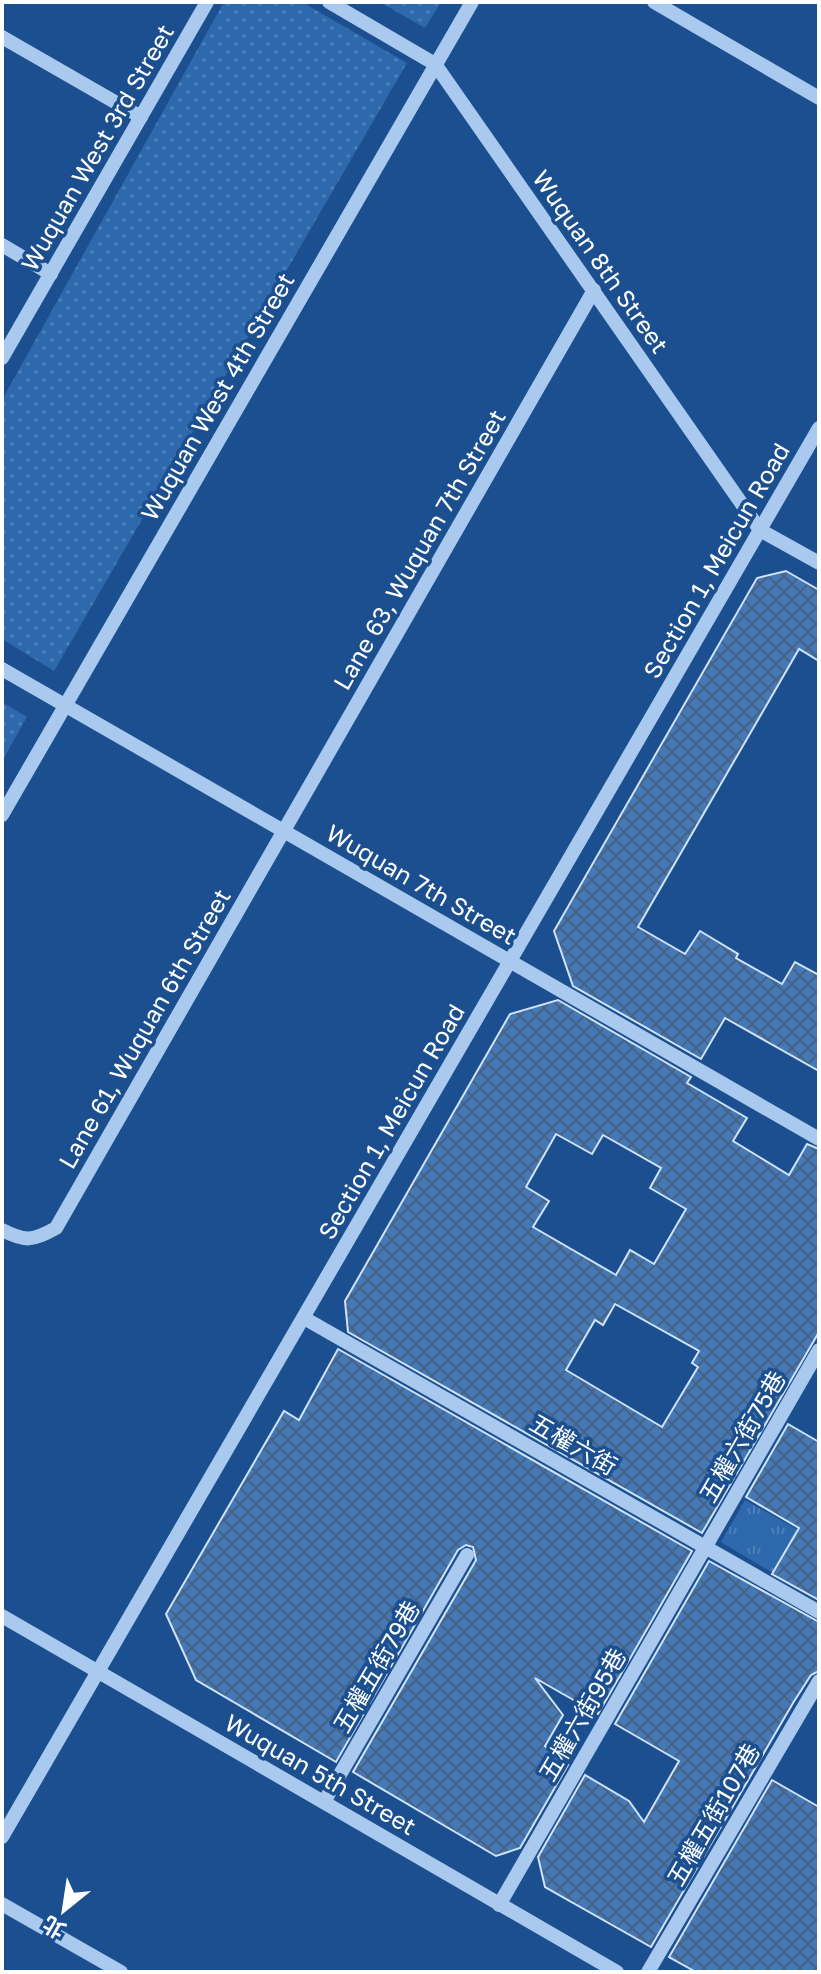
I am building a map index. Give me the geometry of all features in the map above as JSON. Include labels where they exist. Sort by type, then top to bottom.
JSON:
[{"type":"street","name":"Wuquan West 3rd Street","points":[[2,358],[207,2]]},
{"type":"street","name":"Wuquan 8th Street","points":[[329,2],[435,64],[760,530],[819,563]]},
{"type":"street","name":"Wuquan West 4th Street","points":[[2,815],[472,2]]},
{"type":"street","points":[[654,2],[819,98]]},
{"type":"street","points":[[2,37],[141,117]]},
{"type":"street","points":[[2,245],[51,274]]},
{"type":"street","name":"Lane 63, Wuquan 7th Street","points":[[284,831],[594,290]]},
{"type":"street","name":"Section 1, Meicun Road","points":[[2,1837],[819,428]]},
{"type":"street","name":"Wuquan 7th Street","points":[[2,669],[819,1139]]},
{"type":"street","name":"Lane 61, Wuquan 6th Street","points":[[2,1230],[24,1241],[35,1240],[56,1228],[284,831]]},
{"type":"street","name":"五權六街","points":[[304,1318],[819,1612]]},
{"type":"street","name":"五權六街75巷","points":[[706,1546],[819,1350]]},
{"type":"street","name":"五權六街95巷","points":[[499,1905],[706,1546]]},
{"type":"street","name":"五權五街79巷","points":[[324,1802],[467,1555]]},
{"type":"street","name":"Wuquan 5th Street","points":[[2,1616],[617,1972]]},
{"type":"street","name":"五權五街107巷","points":[[648,1972],[819,1681]]},
{"type":"street","points":[[2,1904],[121,1972]]},
{"type":"green space","points":[[224,2],[302,2],[407,63],[54,671],[2,639],[2,400]]},
{"type":"green space","points":[[380,2],[441,2],[425,28]]},
{"type":"green space","points":[[2,702],[27,717],[2,761]]},
{"type":"green space","points":[[745,1500],[798,1530],[773,1573],[721,1542]]},
{"type":"building","points":[[786,571],[819,590],[819,661],[799,649],[638,927],[685,954],[700,931],[738,954],[736,958],[782,984],[795,962],[819,975],[819,1071],[725,1018],[701,1059],[573,986],[554,931],[757,578]]},
{"type":"building","points":[[558,1000],[691,1077],[687,1083],[747,1118],[733,1141],[789,1175],[807,1144],[819,1149],[819,1332],[702,1533],[348,1332],[345,1301],[510,1014]],"holes":[[[556,1134],[592,1154],[603,1135],[661,1168],[650,1188],[686,1209],[654,1264],[630,1250],[616,1275],[533,1227],[549,1201],[526,1187]],[[615,1304],[699,1351],[692,1363],[698,1367],[662,1427],[566,1370],[595,1320],[603,1325]]]},
{"type":"building","points":[[338,1349],[692,1551],[598,1714],[535,1678],[563,1715],[545,1746],[568,1765],[520,1848],[496,1856],[353,1772],[476,1560],[473,1547],[466,1545],[458,1550],[336,1762],[196,1680],[166,1614],[284,1411],[299,1420]]},
{"type":"building","points":[[788,1424],[819,1442],[819,1600],[772,1574],[799,1528],[746,1497]]},
{"type":"building","points":[[709,1561],[819,1622],[819,1671],[811,1675],[793,1703],[651,1947],[545,1887],[538,1857],[585,1775],[629,1801],[644,1822],[679,1761],[615,1724]]},
{"type":"building","points":[[772,1780],[819,1807],[819,1972],[696,1972],[669,1957]]}]
